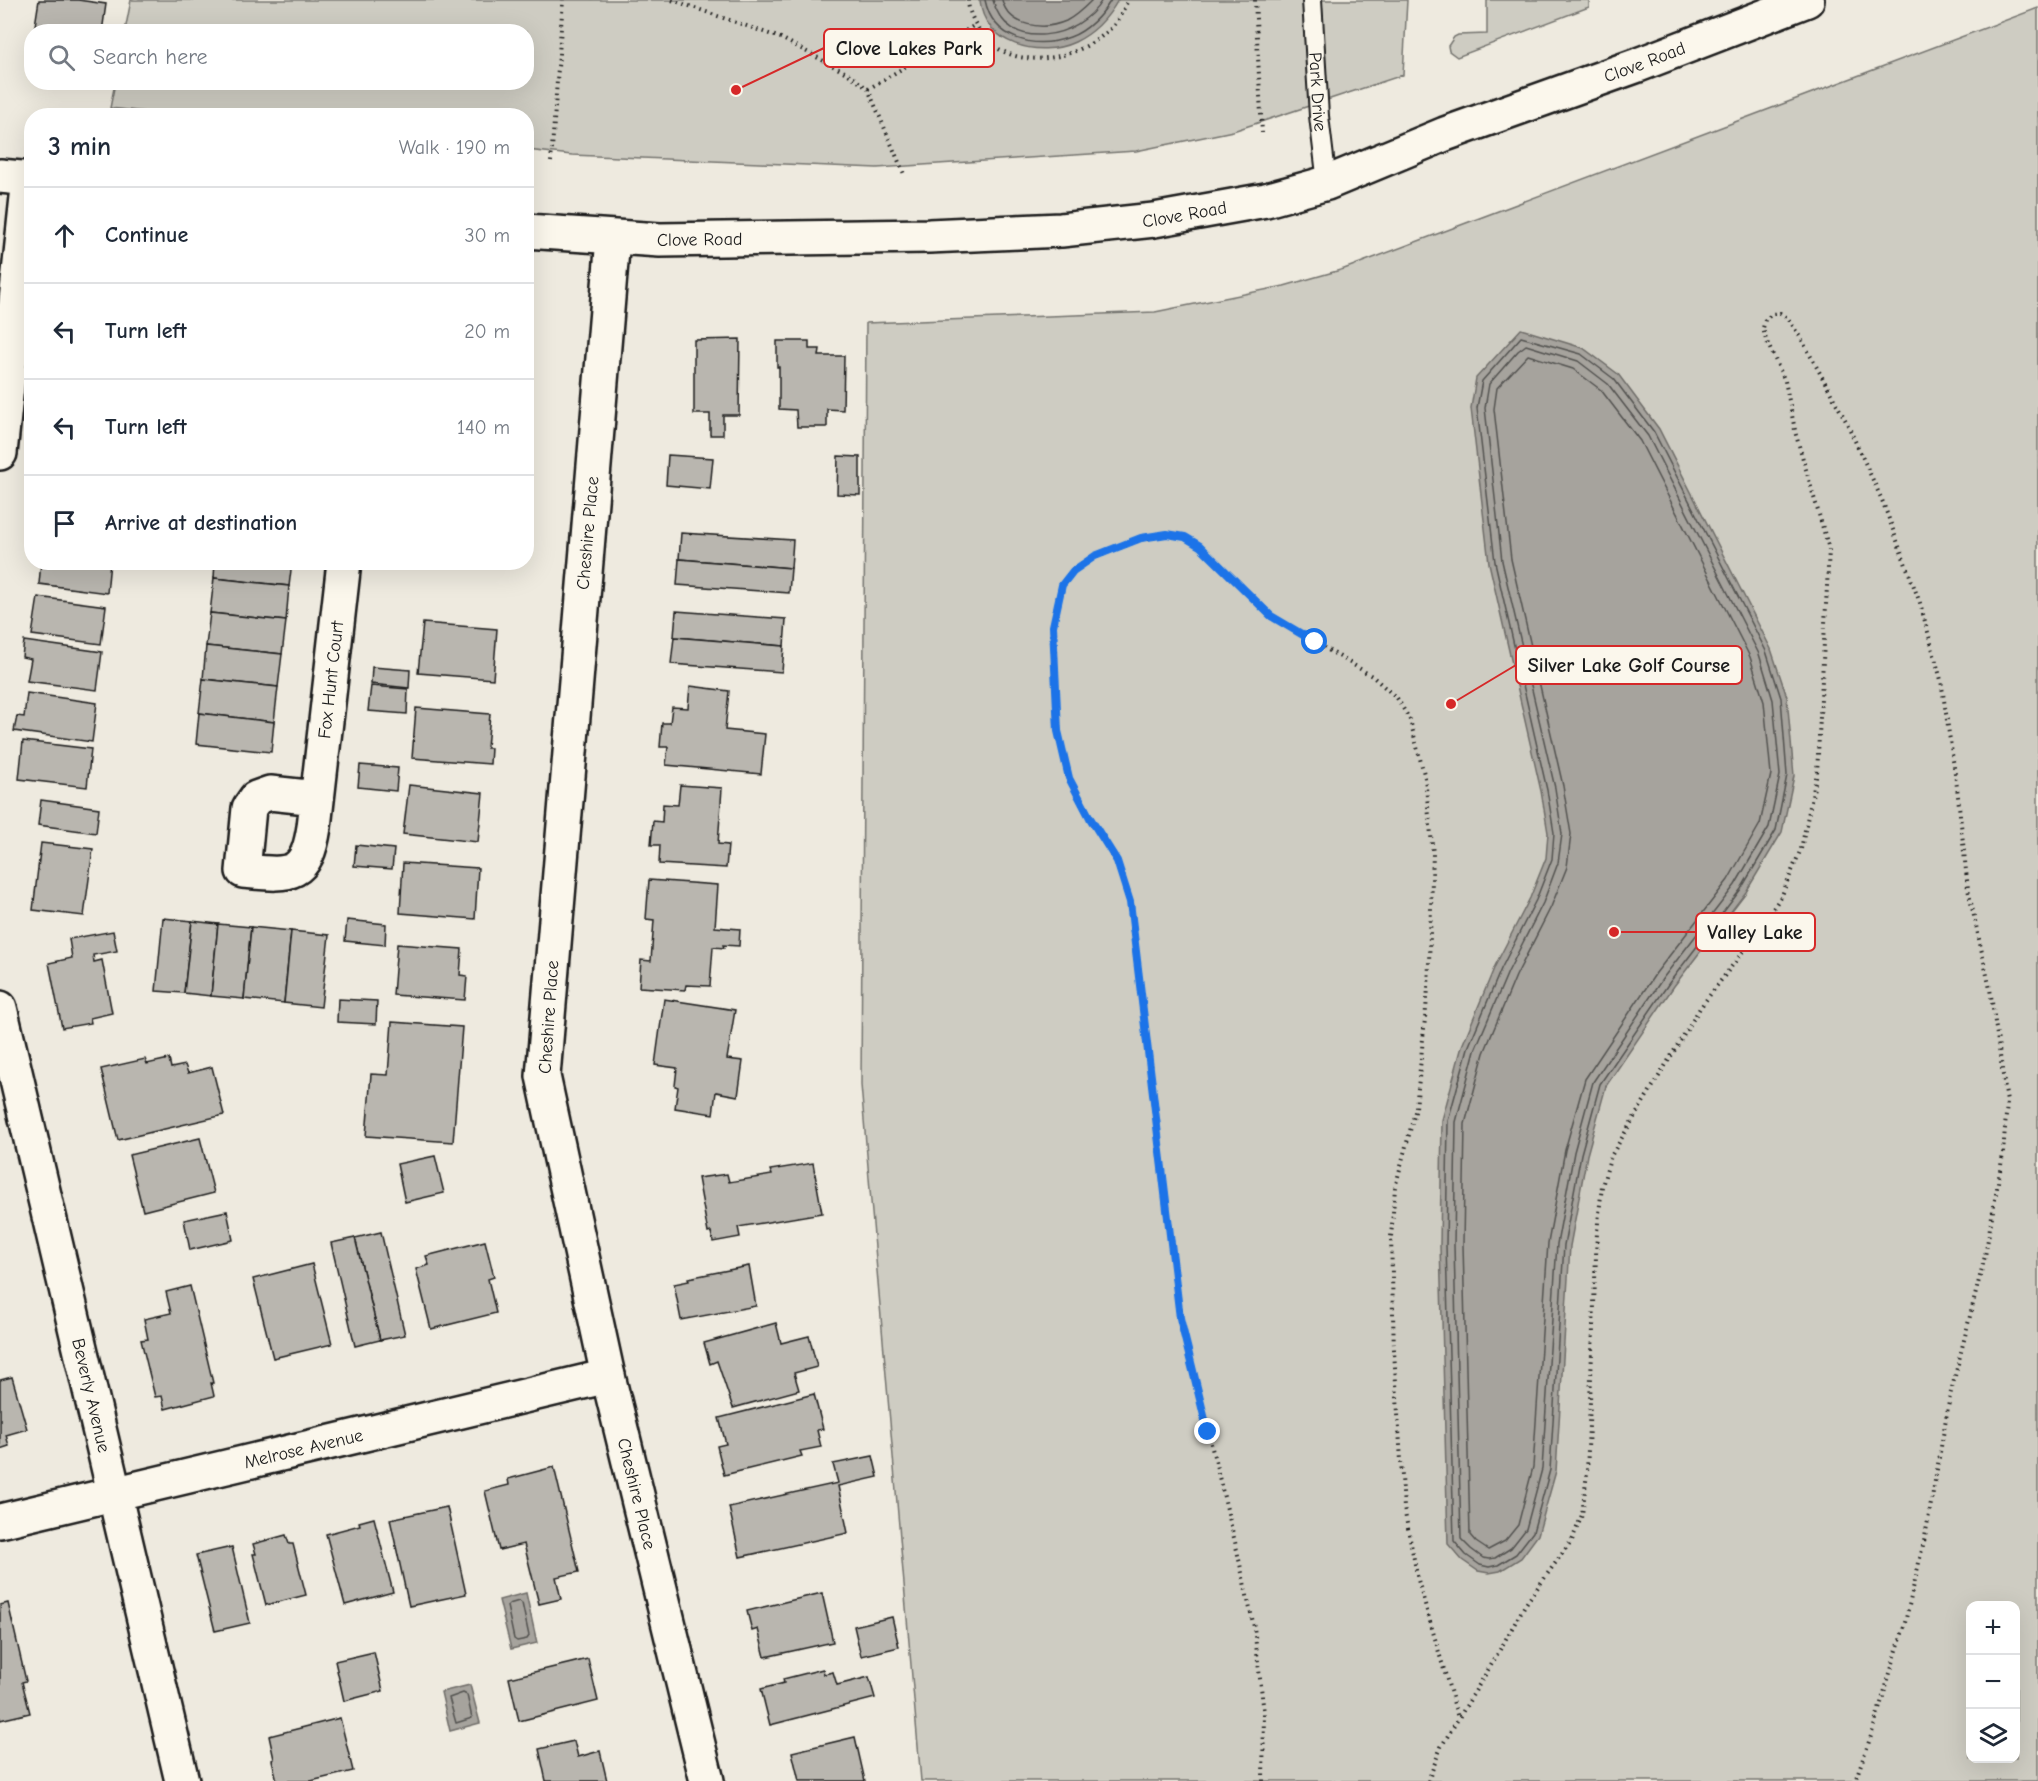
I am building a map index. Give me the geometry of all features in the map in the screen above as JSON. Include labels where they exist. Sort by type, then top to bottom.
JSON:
[{"type":"street","name":"Clove Road","points":[[534,232],[660,240],[929,236],[1060,230],[1154,220],[1266,200],[1327,183],[1445,134],[1638,65],[1808,0]]},
{"type":"street","points":[[0,453],[20,178]]},
{"type":"street","name":"Cheshire Place","points":[[612,238],[543,1076],[608,1376],[707,1781]]},
{"type":"street","name":"Fox Hunt Court","points":[[317,798],[343,570]]},
{"type":"street","name":"Beverly Avenue","points":[[0,1008],[182,1781]]},
{"type":"street","name":"Melrose Avenue","points":[[0,1521],[608,1376]]},
{"type":"lane","name":"Park Drive","points":[[1312,0],[1319,116],[1327,183]]},
{"type":"path","points":[[550,162],[562,0]]},
{"type":"path","points":[[672,0],[781,38],[850,75],[868,89],[904,174]]},
{"type":"path","points":[[968,0],[975,24],[988,41],[1006,52],[1028,59],[1044,60],[1095,40],[1108,31],[1128,0]]},
{"type":"path","points":[[1255,0],[1262,133]]},
{"type":"path","points":[[868,89],[975,24]]},
{"type":"path","points":[[1428,1781],[1441,1747],[1525,1605],[1572,1540],[1582,1515],[1587,1473],[1597,1232],[1602,1186],[1611,1156],[1700,1008],[1754,937],[1782,895],[1801,849],[1817,773],[1829,549],[1796,435],[1785,381],[1766,340],[1763,328],[1765,320],[1772,314],[1780,313],[1788,318],[1803,342],[1846,421],[1882,500],[1920,603],[1941,680],[1957,787],[1968,889],[1990,989],[2007,1102],[2003,1154],[1985,1256],[1950,1396],[1925,1537],[1904,1627],[1856,1781]]},
{"type":"path","points":[[1263,1781],[1264,1713],[1254,1627],[1180,1318],[1130,902],[1117,861],[1090,818],[1069,778],[1058,731],[1053,626],[1062,585],[1073,571],[1095,556],[1141,538],[1167,534],[1185,537],[1200,546],[1271,616],[1372,676],[1397,698],[1410,720],[1425,778],[1433,854],[1428,989],[1416,1108],[1395,1188],[1391,1238],[1394,1351],[1404,1508],[1418,1580],[1458,1719]]},
{"type":"shaded area","points":[[131,0],[1407,0],[1403,75],[1233,131],[1136,151],[877,168],[572,155],[534,151],[534,108],[110,108],[114,90],[534,90],[534,24],[126,24]]},
{"type":"shaded area","points":[[1487,0],[1589,0],[1589,7],[1457,57],[1449,51],[1448,46],[1454,37],[1487,34]]},
{"type":"shaded area","points":[[2038,8],[2038,1781],[921,1781],[861,1085],[866,323],[1155,312],[1284,286],[1344,269]]},
{"type":"water","points":[[980,0],[1118,0],[1110,13],[1094,30],[1075,42],[1045,49],[1015,44],[1002,37],[991,28],[983,15]]},
{"type":"water","points":[[1521,329],[1583,348],[1618,374],[1659,429],[1771,649],[1787,697],[1794,776],[1782,832],[1746,892],[1674,986],[1606,1086],[1587,1155],[1570,1246],[1556,1471],[1538,1535],[1521,1558],[1500,1571],[1489,1573],[1478,1571],[1462,1560],[1448,1544],[1440,1245],[1442,1120],[1462,1046],[1495,966],[1530,898],[1546,858],[1548,833],[1541,791],[1489,563],[1471,408],[1476,378]]},
{"type":"water","points":[[526,1593],[537,1643],[511,1649],[499,1600]]},
{"type":"water","points":[[470,1685],[480,1723],[450,1731],[441,1692]]},
{"type":"building","points":[[39,0],[78,0],[106,4],[103,24],[35,24]]},
{"type":"building","points":[[740,339],[739,415],[723,415],[723,435],[710,435],[710,414],[694,414],[694,340]]},
{"type":"building","points":[[777,341],[809,341],[809,349],[820,349],[819,356],[844,356],[843,410],[827,409],[827,427],[797,427],[796,410],[779,409]]},
{"type":"building","points":[[668,455],[713,458],[710,489],[666,485]]},
{"type":"building","points":[[838,456],[860,457],[860,495],[837,494]]},
{"type":"building","points":[[681,533],[793,540],[791,568],[679,559]]},
{"type":"building","points":[[679,559],[791,568],[789,593],[677,585]]},
{"type":"building","points":[[40,570],[109,570],[107,593],[39,584]]},
{"type":"building","points":[[214,570],[291,570],[289,586],[214,578]]},
{"type":"building","points":[[214,578],[289,586],[286,621],[210,613]]},
{"type":"building","points":[[38,597],[106,606],[101,644],[32,635]]},
{"type":"building","points":[[676,611],[786,619],[784,646],[674,637]]},
{"type":"building","points":[[210,613],[286,621],[282,654],[206,646]]},
{"type":"building","points":[[423,623],[497,629],[493,679],[418,673]]},
{"type":"building","points":[[674,637],[784,646],[782,672],[671,664]]},
{"type":"building","points":[[24,641],[102,652],[97,690],[27,681],[31,659],[22,657]]},
{"type":"building","points":[[206,646],[282,654],[278,687],[203,679]]},
{"type":"building","points":[[372,667],[410,670],[409,688],[371,684]]},
{"type":"building","points":[[203,679],[278,687],[274,722],[199,713]]},
{"type":"building","points":[[371,686],[408,689],[407,714],[368,711]]},
{"type":"building","points":[[690,686],[729,691],[725,730],[765,734],[761,774],[666,765],[668,747],[660,747],[662,723],[670,723],[672,707],[688,708]]},
{"type":"building","points":[[27,693],[97,703],[92,742],[14,731],[17,716],[24,717]]},
{"type":"building","points":[[416,708],[490,714],[487,748],[491,748],[490,764],[412,758]]},
{"type":"building","points":[[199,713],[274,722],[271,752],[196,744]]},
{"type":"building","points":[[23,741],[91,749],[87,787],[19,779]]},
{"type":"building","points":[[360,765],[398,768],[396,791],[358,787]]},
{"type":"building","points":[[409,785],[483,793],[478,842],[403,834]]},
{"type":"building","points":[[680,785],[722,788],[718,844],[728,845],[726,868],[659,864],[660,845],[651,845],[653,821],[662,822],[663,804],[678,805]]},
{"type":"building","points":[[41,800],[99,808],[96,833],[38,825]]},
{"type":"building","points":[[41,843],[93,849],[84,916],[33,910]]},
{"type":"building","points":[[356,845],[394,849],[392,869],[354,866]]},
{"type":"building","points":[[403,863],[478,868],[475,919],[400,913]]},
{"type":"building","points":[[649,880],[718,885],[715,927],[740,929],[739,946],[713,947],[710,986],[686,985],[685,990],[639,987],[641,960],[651,961],[654,920],[646,919]]},
{"type":"building","points":[[163,918],[192,921],[184,993],[156,991]]},
{"type":"building","points":[[347,920],[386,924],[385,945],[345,941]]},
{"type":"building","points":[[192,921],[218,924],[211,996],[184,993]]},
{"type":"building","points":[[218,924],[251,927],[244,999],[211,996]]},
{"type":"building","points":[[251,927],[291,931],[284,1003],[244,999]]},
{"type":"building","points":[[113,931],[117,951],[93,955],[94,962],[102,960],[112,1013],[90,1018],[91,1023],[62,1028],[49,963],[72,958],[69,939]]},
{"type":"building","points":[[291,931],[329,935],[321,1007],[284,1003]]},
{"type":"building","points":[[397,944],[462,949],[460,975],[467,976],[465,1000],[393,995]]},
{"type":"building","points":[[338,999],[377,1001],[376,1024],[337,1022]]},
{"type":"building","points":[[664,999],[735,1010],[727,1059],[743,1061],[738,1096],[716,1092],[713,1114],[675,1108],[678,1087],[675,1086],[677,1068],[655,1065]]},
{"type":"building","points":[[392,1022],[462,1027],[453,1142],[366,1136],[371,1074],[388,1075]]},
{"type":"building","points":[[145,1059],[147,1064],[169,1059],[171,1068],[185,1065],[188,1073],[212,1067],[224,1115],[118,1140],[101,1069]]},
{"type":"building","points":[[200,1138],[214,1193],[143,1211],[129,1155]]},
{"type":"building","points":[[435,1156],[444,1193],[405,1202],[397,1164]]},
{"type":"building","points":[[813,1163],[822,1213],[738,1227],[740,1237],[713,1242],[711,1232],[708,1233],[698,1178],[727,1174],[729,1182],[772,1175],[770,1170]]},
{"type":"building","points":[[227,1211],[233,1240],[190,1250],[184,1220]]},
{"type":"building","points":[[381,1232],[405,1335],[380,1340],[355,1238]]},
{"type":"building","points":[[355,1238],[380,1340],[355,1346],[331,1243]]},
{"type":"building","points":[[485,1241],[494,1277],[488,1279],[496,1313],[431,1329],[416,1269],[429,1265],[426,1256]]},
{"type":"building","points":[[312,1264],[332,1344],[273,1358],[253,1279]]},
{"type":"building","points":[[749,1266],[756,1306],[681,1320],[674,1284],[689,1281],[688,1278]]},
{"type":"building","points":[[190,1286],[214,1396],[165,1409],[162,1396],[155,1397],[141,1340],[148,1339],[144,1319],[171,1313],[166,1292]]},
{"type":"building","points":[[776,1323],[781,1343],[809,1336],[817,1367],[794,1373],[799,1390],[733,1408],[717,1361],[710,1364],[704,1343]]},
{"type":"building","points":[[12,1377],[27,1429],[6,1435],[9,1446],[0,1449],[0,1380]]},
{"type":"building","points":[[814,1394],[823,1429],[817,1430],[821,1447],[800,1451],[802,1456],[724,1475],[717,1446],[726,1444],[719,1418]]},
{"type":"building","points":[[873,1456],[878,1477],[838,1486],[848,1533],[740,1557],[729,1507],[838,1483],[833,1464]]},
{"type":"building","points":[[554,1467],[579,1572],[556,1577],[561,1599],[539,1604],[524,1544],[499,1550],[485,1491],[509,1485],[508,1479]]},
{"type":"building","points":[[447,1507],[466,1594],[409,1606],[390,1519]]},
{"type":"building","points":[[374,1518],[393,1592],[345,1605],[326,1534],[360,1525],[359,1522]]},
{"type":"building","points":[[286,1535],[289,1544],[293,1544],[306,1595],[266,1605],[253,1554],[256,1554],[253,1544]]},
{"type":"building","points":[[232,1547],[250,1623],[215,1631],[196,1555]]},
{"type":"building","points":[[822,1593],[833,1642],[765,1657],[758,1629],[752,1631],[747,1611]]},
{"type":"building","points":[[8,1603],[26,1681],[22,1682],[30,1713],[0,1720],[0,1605]]},
{"type":"building","points":[[892,1617],[899,1647],[861,1656],[854,1626]]},
{"type":"building","points":[[374,1652],[383,1691],[344,1701],[335,1661]]},
{"type":"building","points":[[588,1659],[598,1701],[519,1721],[509,1678]]},
{"type":"building","points":[[823,1669],[824,1674],[833,1672],[837,1685],[869,1677],[875,1698],[770,1725],[761,1689],[784,1683],[783,1679]]},
{"type":"building","points":[[340,1718],[353,1771],[311,1781],[277,1781],[269,1736]]},
{"type":"building","points":[[855,1737],[865,1781],[799,1781],[792,1752]]},
{"type":"building","points":[[574,1741],[578,1757],[600,1751],[607,1781],[546,1781],[539,1749]]},
{"type":"place","name":"Clove Lakes Park","points":[[736,90]]},
{"type":"place","name":"Silver Lake Golf Course","points":[[1451,704]]},
{"type":"place","name":"Valley Lake","points":[[1614,932]]},
{"type":"route","points":[[1208,1432],[1180,1318],[1130,902],[1117,861],[1090,818],[1069,778],[1058,731],[1053,626],[1062,585],[1073,571],[1095,556],[1141,538],[1167,534],[1185,537],[1200,546],[1271,616],[1315,642]]}]
